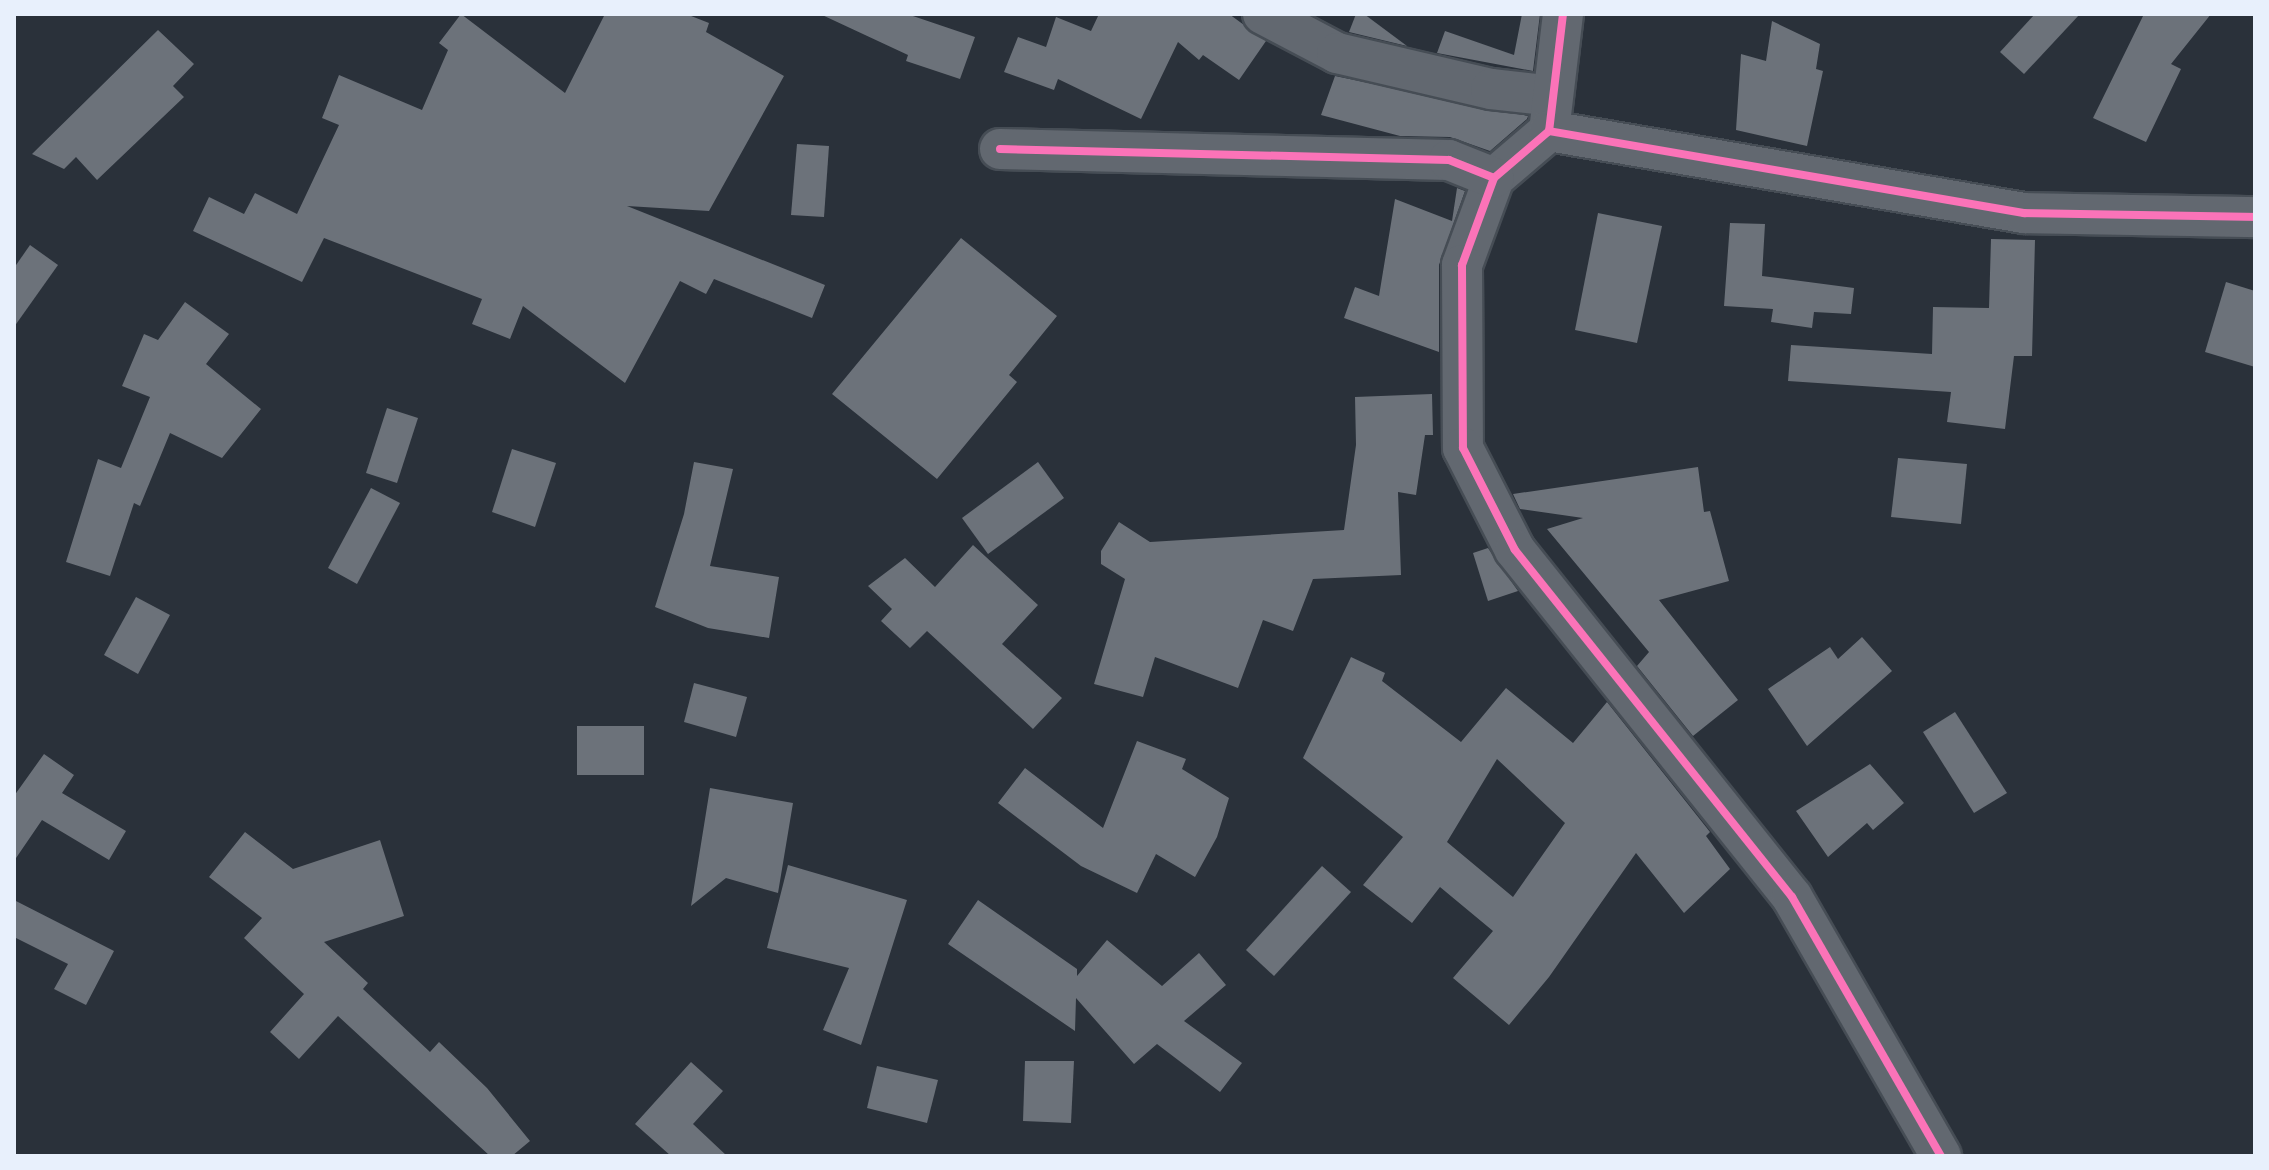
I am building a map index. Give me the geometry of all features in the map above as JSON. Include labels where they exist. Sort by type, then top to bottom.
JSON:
[{"type":"street","points":[[1263,14],[1337,53],[1491,89],[1551,114],[2024,213],[2255,217]]},
{"type":"street","points":[[1563,14],[1551,114],[1494,178],[1462,265],[1463,448],[1515,550],[1792,897],[1941,1156]]},
{"type":"street","points":[[1000,149],[1449,160],[1494,178]]},
{"type":"building","points":[[461,14],[565,93],[605,14],[686,14],[709,23],[706,32],[784,76],[709,211],[627,206],[825,285],[812,318],[714,279],[706,294],[680,281],[625,383],[523,306],[510,339],[472,324],[482,299],[324,238],[302,282],[193,231],[209,197],[244,214],[255,193],[297,214],[339,125],[322,118],[339,75],[422,110],[448,50],[439,43]]},
{"type":"building","points":[[820,14],[907,14],[975,37],[960,79],[906,61],[908,55]]},
{"type":"building","points":[[1099,14],[1229,14],[1266,41],[1239,80],[1203,55],[1199,60],[1178,42],[1141,119],[1058,79],[1054,90],[1004,72],[1018,37],[1046,47],[1056,17],[1091,31]]},
{"type":"building","points":[[1356,14],[1364,14],[1407,46],[1349,32]]},
{"type":"building","points":[[1522,14],[1540,14],[1533,71],[1437,53],[1445,31],[1514,55]]},
{"type":"building","points":[[2035,14],[2080,14],[2024,74],[2000,52]]},
{"type":"building","points":[[2144,14],[2211,14],[2171,64],[2181,69],[2146,142],[2093,118]]},
{"type":"building","points":[[1772,21],[1820,44],[1816,69],[1823,71],[1807,146],[1736,130],[1741,54],[1766,61]]},
{"type":"building","points":[[158,30],[194,64],[173,86],[184,97],[97,180],[76,157],[64,169],[32,154]]},
{"type":"building","points":[[1335,76],[1528,116],[1490,151],[1450,137],[1400,136],[1321,115]]},
{"type":"building","points":[[797,144],[829,146],[824,217],[791,215]]},
{"type":"building","points":[[1457,188],[1465,191],[1439,265],[1439,352],[1344,318],[1355,287],[1379,296],[1395,199],[1452,221]]},
{"type":"building","points":[[1598,213],[1662,226],[1637,343],[1575,330]]},
{"type":"building","points":[[1730,223],[1765,224],[1762,276],[1854,288],[1851,314],[1814,312],[1812,328],[1771,322],[1773,309],[1724,306]]},
{"type":"building","points":[[961,238],[1057,316],[1009,375],[1017,382],[937,479],[832,394]]},
{"type":"building","points":[[1991,239],[2035,240],[2032,356],[2014,356],[2005,429],[1947,422],[1951,392],[1788,381],[1791,345],[1932,354],[1933,307],[1989,308]]},
{"type":"building","points":[[30,245],[58,265],[14,327],[14,268]]},
{"type":"building","points":[[2226,282],[2255,291],[2255,367],[2205,352]]},
{"type":"building","points":[[185,302],[229,334],[206,364],[261,409],[222,458],[170,433],[140,506],[134,503],[110,576],[66,562],[98,459],[121,468],[150,397],[122,386],[144,334],[158,340]]},
{"type":"building","points":[[1432,394],[1433,435],[1425,435],[1416,495],[1398,492],[1401,575],[1313,579],[1293,631],[1263,620],[1238,688],[1155,657],[1143,697],[1094,684],[1125,579],[1101,564],[1101,551],[1119,522],[1150,542],[1344,530],[1356,445],[1355,397]]},
{"type":"building","points":[[387,408],[418,418],[397,483],[366,473]]},
{"type":"building","points":[[512,449],[556,463],[535,527],[492,512]]},
{"type":"building","points":[[1898,458],[1967,464],[1961,524],[1891,517]]},
{"type":"building","points":[[694,462],[733,469],[710,566],[779,577],[769,638],[708,628],[655,607],[684,514]]},
{"type":"building","points":[[1038,462],[1064,498],[988,554],[962,518]]},
{"type":"building","points":[[1698,467],[1704,512],[1710,511],[1729,581],[1659,600],[1738,700],[1693,736],[1637,666],[1649,652],[1547,529],[1583,518],[1520,509],[1513,494]]},
{"type":"building","points":[[371,488],[400,503],[357,584],[328,568]]},
{"type":"building","points":[[973,545],[1038,605],[1002,644],[1062,698],[1033,729],[927,631],[910,648],[881,621],[892,609],[868,586],[905,558],[935,587]]},
{"type":"building","points":[[1488,548],[1518,591],[1488,601],[1473,553]]},
{"type":"building","points":[[136,597],[170,615],[138,674],[104,655]]},
{"type":"building","points":[[1862,637],[1892,671],[1807,746],[1768,689],[1830,647],[1838,659]]},
{"type":"building","points":[[1351,657],[1385,673],[1382,681],[1461,742],[1506,688],[1573,743],[1607,702],[1710,832],[1706,836],[1730,869],[1684,913],[1636,853],[1549,977],[1509,1025],[1453,978],[1493,931],[1440,887],[1412,923],[1363,885],[1403,837],[1303,758]],"holes":[[[1497,759],[1565,823],[1513,897],[1447,842]]]},
{"type":"building","points":[[694,683],[747,697],[736,737],[684,722]]},
{"type":"building","points":[[1955,712],[2007,793],[1974,813],[1923,732]]},
{"type":"building","points":[[577,726],[644,726],[644,775],[577,775]]},
{"type":"building","points":[[1137,741],[1186,759],[1182,769],[1229,798],[1217,837],[1195,877],[1156,854],[1137,893],[1081,866],[998,803],[1025,768],[1103,828]]},
{"type":"building","points":[[44,754],[74,775],[62,793],[126,831],[109,860],[42,820],[14,861],[14,796]]},
{"type":"building","points":[[1870,764],[1904,803],[1873,830],[1867,823],[1828,857],[1796,811]]},
{"type":"building","points":[[710,788],[793,803],[778,893],[726,878],[691,906]]},
{"type":"building","points":[[245,832],[293,869],[380,840],[404,916],[324,942],[368,983],[363,989],[430,1052],[439,1042],[487,1088],[530,1141],[512,1156],[490,1156],[338,1016],[299,1059],[270,1032],[304,994],[244,938],[262,918],[209,877]]},
{"type":"building","points":[[788,865],[907,900],[861,1045],[823,1030],[849,968],[767,948]]},
{"type":"building","points":[[1322,866],[1351,892],[1274,976],[1246,950]]},
{"type":"building","points":[[14,900],[114,951],[86,1005],[54,989],[68,964],[14,937]]},
{"type":"building","points":[[978,900],[1077,969],[1077,976],[1107,940],[1162,986],[1199,953],[1226,985],[1184,1021],[1242,1063],[1220,1092],[1157,1044],[1134,1064],[1076,998],[1075,1031],[948,944]]},
{"type":"building","points":[[1025,1061],[1074,1061],[1071,1123],[1023,1121]]},
{"type":"building","points":[[691,1062],[723,1091],[693,1124],[727,1156],[671,1156],[635,1124]]},
{"type":"building","points":[[877,1066],[938,1080],[927,1123],[867,1108]]},
{"type":"cycle path","points":[[1563,14],[1549,131],[1494,178],[1462,265],[1463,448],[1515,550],[1792,897],[1941,1156]]},
{"type":"cycle path","points":[[1549,131],[2024,213],[2255,217]]},
{"type":"cycle path","points":[[1000,149],[1449,160],[1494,178]]}]
